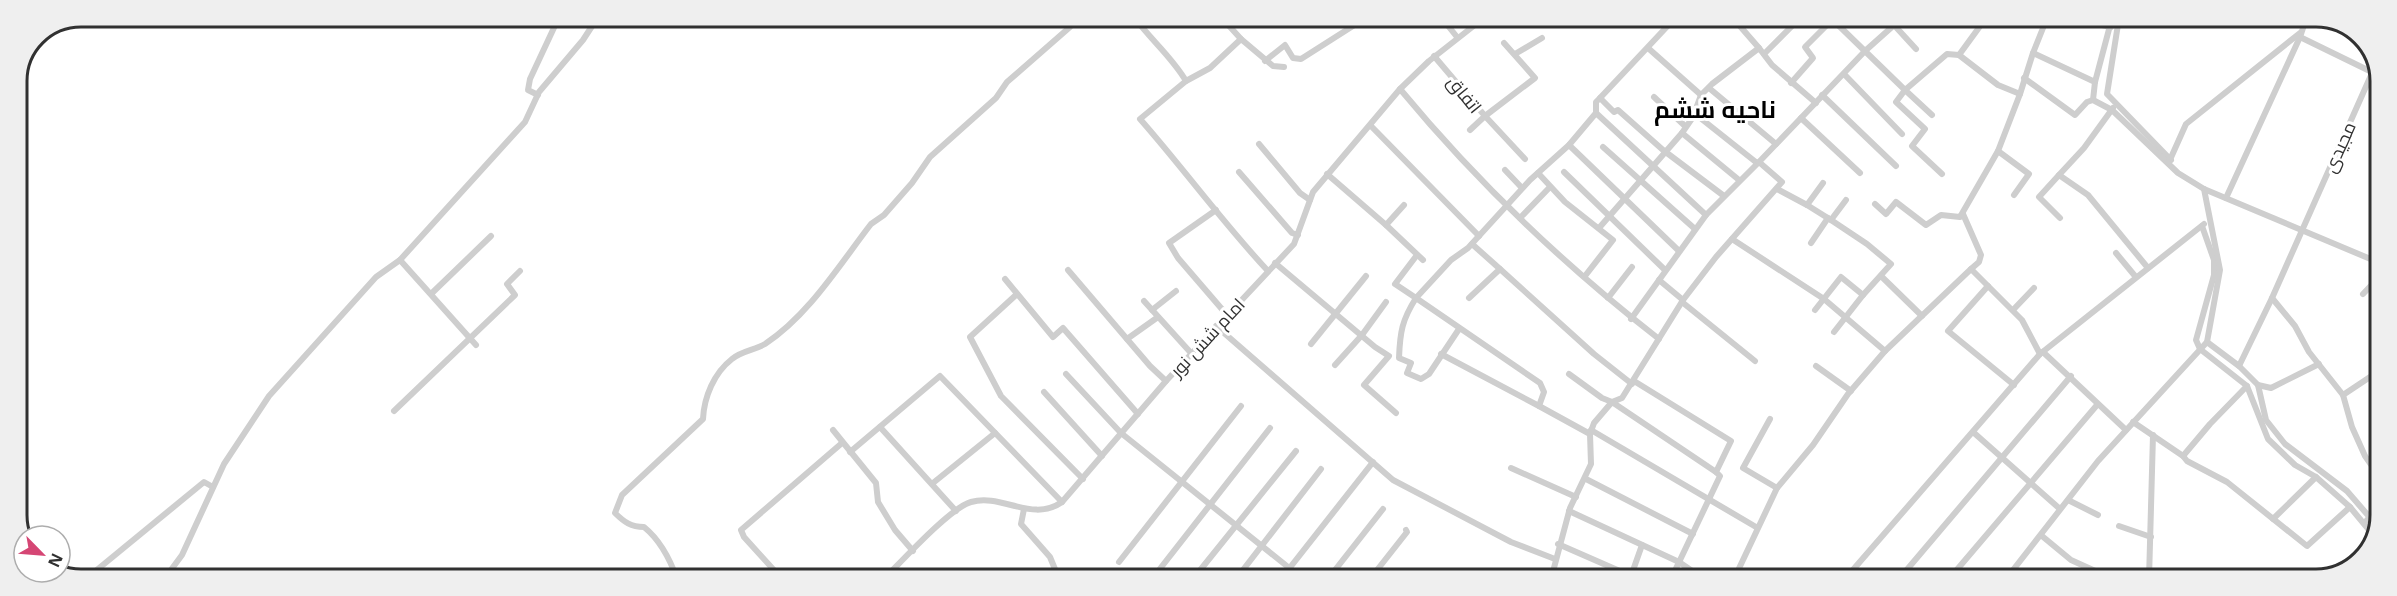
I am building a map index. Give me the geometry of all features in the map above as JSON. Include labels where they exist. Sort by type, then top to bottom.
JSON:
[{"type":"street","points":[[538,95],[528,90],[530,79],[554,27]]},
{"type":"street","points":[[172,569],[182,555],[224,464],[269,396],[376,277],[400,260],[525,122],[538,95],[591,27]]},
{"type":"street","points":[[673,569],[666,553],[652,533],[644,527],[634,527],[624,522],[615,513],[622,495],[703,419],[705,399],[732,358],[765,344],[796,317],[871,224],[884,215],[912,183],[930,157],[996,98],[1007,82],[1070,27]]},
{"type":"street","points":[[1141,27],[1151,41],[1176,64],[1186,81]]},
{"type":"street","points":[[1230,27],[1265,61],[1273,66],[1284,67]]},
{"type":"street","points":[[1265,61],[1285,45],[1293,57],[1301,59],[1351,27]]},
{"type":"street","points":[[1449,27],[1457,37]]},
{"type":"street","name":"امام شش نور","points":[[1062,502],[1191,353],[1294,244],[1310,200],[1327,174],[1371,126],[1400,89],[1434,56],[1471,27]]},
{"type":"street","points":[[1459,329],[1429,374],[1420,379],[1407,373],[1411,363],[1399,358],[1405,315],[1416,298],[1451,260],[1472,244],[1522,188],[1569,145],[1596,113],[1596,102],[1667,27]]},
{"type":"street","points":[[1743,27],[1791,83],[1816,103]]},
{"type":"street","points":[[1764,54],[1791,27]]},
{"type":"street","points":[[1791,83],[1813,58],[1805,47],[1825,27]]},
{"type":"street","points":[[1840,27],[1932,115]]},
{"type":"street","points":[[1631,319],[1706,215],[1865,51],[1892,27]]},
{"type":"street","points":[[1896,27],[1916,49]]},
{"type":"street","points":[[1959,55],[1979,27]]},
{"type":"street","points":[[1875,204],[1886,214],[1896,202],[1926,225],[1941,215],[1960,217],[1963,214],[1998,151],[2043,27]]},
{"type":"street","points":[[2093,100],[2095,82],[2111,27]]},
{"type":"street","points":[[2118,27],[2107,94],[2114,107],[2192,182]]},
{"type":"street","points":[[2226,198],[2303,27]]},
{"type":"street","points":[[2300,35],[2369,71]]},
{"type":"street","points":[[2300,35],[2186,124],[2170,161],[2175,172],[2204,189],[2370,259]]},
{"type":"street","points":[[1515,54],[1542,38]]},
{"type":"street","points":[[1241,39],[1210,68],[1186,81],[1140,119],[1235,236],[1268,271]]},
{"type":"street","points":[[1503,44],[1515,54],[1535,78],[1485,116],[1525,159]]},
{"type":"street","points":[[1648,48],[1701,95]]},
{"type":"street","points":[[1599,228],[1683,130],[1694,113],[1701,95],[1759,48]]},
{"type":"street","points":[[2033,53],[2095,82]]},
{"type":"street","points":[[1941,174],[1912,146],[1925,129],[1896,102],[1905,90],[1947,54],[1959,55],[1998,86],[2020,94]]},
{"type":"street","name":"اتفاق","points":[[1434,56],[1485,116],[1470,130]]},
{"type":"street","points":[[1844,74],[1902,134]]},
{"type":"street","points":[[2024,78],[2075,115],[2087,102],[2093,100],[2114,107]]},
{"type":"street","name":"مجیدی","points":[[2239,366],[2272,298],[2370,78]]},
{"type":"street","points":[[1709,88],[1776,144]]},
{"type":"street","points":[[1400,89],[1442,139],[1507,207],[1631,319],[1659,339]]},
{"type":"street","points":[[1822,95],[1896,166]]},
{"type":"street","points":[[1654,97],[1683,130],[1739,180]]},
{"type":"street","points":[[1600,98],[1614,112],[1618,110],[1665,152],[1724,196]]},
{"type":"street","points":[[2060,218],[2039,197],[2084,148],[2114,107]]},
{"type":"street","points":[[1596,113],[1706,215]]},
{"type":"street","points":[[1553,569],[1558,544],[1569,511],[1586,479],[1591,464],[1591,432],[1612,402],[1622,398],[1633,383],[1682,301],[1782,182],[1694,113]]},
{"type":"street","points":[[1801,118],[1860,173]]},
{"type":"street","points":[[1371,126],[1479,236]]},
{"type":"street","points":[[1259,144],[1300,193],[1310,200]]},
{"type":"street","points":[[1569,145],[1679,251]]},
{"type":"street","points":[[1603,147],[1695,229]]},
{"type":"street","points":[[1998,151],[2029,174],[2014,195]]},
{"type":"street","points":[[1504,170],[1522,188]]},
{"type":"street","points":[[1239,172],[1292,233],[1298,235]]},
{"type":"street","points":[[1564,172],[1665,270]]},
{"type":"street","points":[[1538,173],[1565,202],[1613,240],[1585,276]]},
{"type":"street","points":[[1327,174],[1423,260]]},
{"type":"street","points":[[2059,175],[2088,195],[2148,268]]},
{"type":"street","points":[[1807,205],[1823,183]]},
{"type":"street","points":[[1520,219],[1550,187]]},
{"type":"street","points":[[1777,189],[1829,219],[1867,244],[1891,264],[1834,332]]},
{"type":"street","points":[[2014,569],[2126,430],[2206,342],[2220,270],[2204,189]]},
{"type":"street","points":[[1811,243],[1846,200]]},
{"type":"street","points":[[1386,225],[1404,205]]},
{"type":"street","points":[[1216,210],[1169,243],[1178,258],[1227,315]]},
{"type":"street","points":[[1738,569],[1756,527],[1777,488],[1813,445],[1851,391],[1885,351],[1979,262],[1981,255],[1963,214]]},
{"type":"street","points":[[1854,569],[2042,353],[2135,276],[2209,219]]},
{"type":"street","points":[[2202,226],[2214,261],[2214,275],[2196,340],[2200,349],[2247,387],[2268,439],[2295,465],[2316,477],[2350,507],[2368,529]]},
{"type":"street","points":[[431,294],[490,236]]},
{"type":"street","points":[[1732,239],[1824,299],[1885,351]]},
{"type":"street","points":[[1472,244],[1594,354],[1633,383],[1731,441],[1716,472]]},
{"type":"street","points":[[2116,253],[2135,276]]},
{"type":"street","points":[[1417,255],[1395,284],[1540,383],[1544,392],[1539,406]]},
{"type":"street","points":[[400,260],[476,345]]},
{"type":"street","points":[[1275,263],[1335,315],[1389,356],[1365,385],[1396,413]]},
{"type":"street","points":[[1608,298],[1632,267]]},
{"type":"street","points":[[1469,298],[1500,269]]},
{"type":"street","points":[[1971,269],[2022,320],[2042,353],[2072,376],[2097,405],[2126,430]]},
{"type":"street","points":[[1068,270],[1166,381]]},
{"type":"street","points":[[394,411],[515,295],[507,284],[520,271]]},
{"type":"street","points":[[1311,344],[1366,276]]},
{"type":"street","points":[[1881,276],[1922,316]]},
{"type":"street","points":[[1815,310],[1841,277],[1863,295]]},
{"type":"street","points":[[1005,279],[1053,337],[1063,328],[1138,414]]},
{"type":"street","points":[[1659,280],[1755,361]]},
{"type":"street","points":[[1988,286],[1948,331],[2014,385]]},
{"type":"street","points":[[2362,294],[2370,286]]},
{"type":"street","points":[[2013,310],[2034,288]]},
{"type":"street","points":[[1152,310],[1176,291]]},
{"type":"street","points":[[1017,294],[970,337],[1000,396],[1083,479]]},
{"type":"street","points":[[2272,298],[2295,326],[2309,352],[2343,395],[2352,427],[2370,463]]},
{"type":"street","points":[[1144,301],[1191,353]]},
{"type":"street","points":[[1335,365],[1386,303]]},
{"type":"street","points":[[1127,339],[1158,317]]},
{"type":"street","points":[[1216,326],[1393,480],[1501,537],[1555,559]]},
{"type":"street","points":[[2206,342],[2239,366],[2258,386],[2266,420],[2285,444],[2347,491],[2370,518]]},
{"type":"street","points":[[1441,354],[1591,432],[1756,527]]},
{"type":"street","points":[[2258,386],[2271,388],[2319,364]]},
{"type":"street","points":[[1816,366],[1851,391]]},
{"type":"street","points":[[1066,374],[1121,433],[1290,568],[1373,462]]},
{"type":"street","points":[[1569,374],[1720,476],[1707,498],[1676,569]]},
{"type":"street","points":[[850,452],[940,376],[1062,502],[1042,510],[1024,509],[983,500],[969,502],[956,511],[895,569]]},
{"type":"street","points":[[1908,569],[2072,376]]},
{"type":"street","points":[[2343,395],[2370,377]]},
{"type":"street","points":[[2183,456],[2210,424],[2247,387]]},
{"type":"street","points":[[1044,392],[1102,456]]},
{"type":"street","points":[[1958,569],[2097,405]]},
{"type":"street","points":[[1119,562],[1241,406]]},
{"type":"street","points":[[1770,418],[1743,468],[1777,488]]},
{"type":"street","points":[[2133,422],[2187,461],[2227,482],[2307,546],[2350,507]]},
{"type":"street","points":[[880,427],[956,511]]},
{"type":"street","points":[[1160,569],[1270,428]]},
{"type":"street","points":[[833,430],[876,483],[878,502],[895,530],[914,551]]},
{"type":"street","points":[[1973,432],[2061,510]]},
{"type":"street","points":[[933,483],[995,433]]},
{"type":"street","points":[[2149,569],[2153,435]]},
{"type":"street","points":[[773,569],[744,537],[741,530],[842,443]]},
{"type":"street","points":[[1201,569],[1296,451]]},
{"type":"street","points":[[1511,468],[1576,497]]},
{"type":"street","points":[[1244,569],[1321,469]]},
{"type":"street","points":[[2273,519],[2316,477]]},
{"type":"street","points":[[1586,479],[1693,534]]},
{"type":"street","points":[[98,569],[204,482],[213,487]]},
{"type":"street","points":[[2068,500],[2098,515]]},
{"type":"street","points":[[1024,509],[1021,524],[1050,557],[1055,569]]},
{"type":"street","points":[[1336,569],[1383,509]]},
{"type":"street","points":[[1569,511],[1642,544],[1689,569]]},
{"type":"street","points":[[2364,524],[2370,518]]},
{"type":"street","points":[[2120,526],[2151,537]]},
{"type":"street","points":[[1378,569],[1407,532],[1406,530]]},
{"type":"street","points":[[2042,536],[2071,560],[2089,569]]},
{"type":"street","points":[[1558,544],[1615,569]]},
{"type":"street","points":[[1633,569],[1642,544]]},
{"type":"district","name":"ناحیه ششم","points":[[1715,108]]}]
